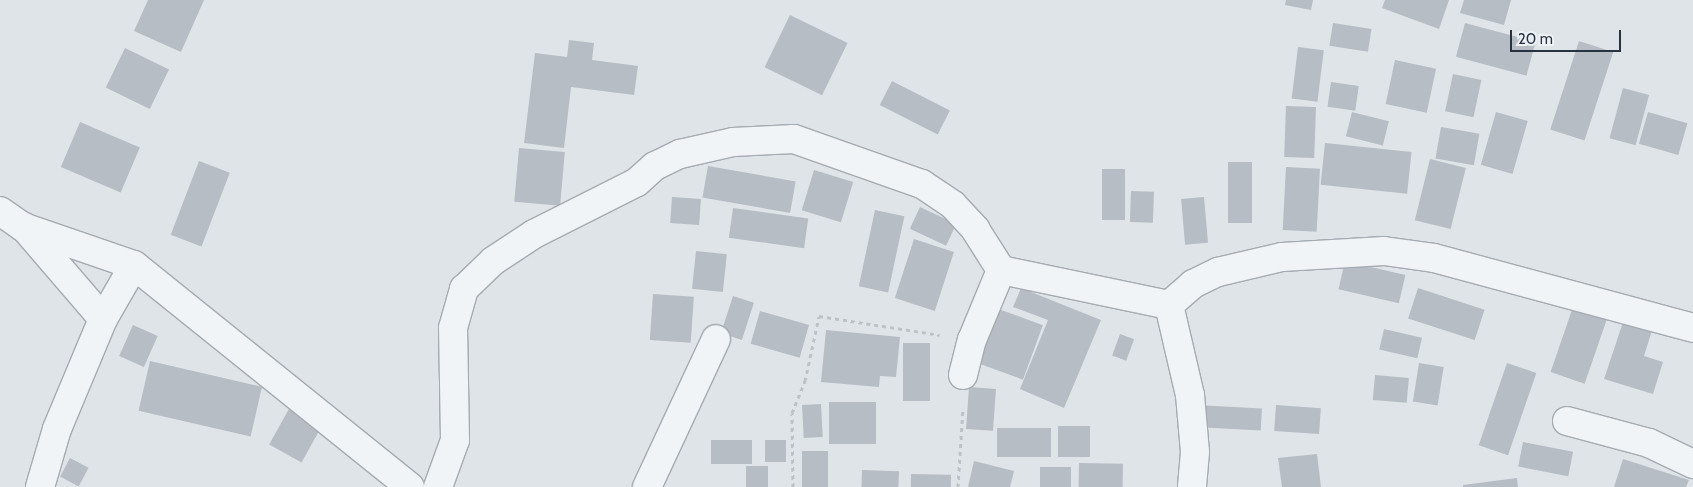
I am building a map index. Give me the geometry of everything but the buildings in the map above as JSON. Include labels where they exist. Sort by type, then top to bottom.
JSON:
[{"type":"street","points":[[438,487],[455,440],[453,328],[464,289],[493,261],[534,234],[637,182],[655,166],[680,154],[733,142],[794,139],[844,154],[922,184],[953,205],[975,229],[1000,270],[1169,305]]},
{"type":"street","points":[[0,211],[23,227],[103,319]]},
{"type":"street","points":[[23,227],[134,264],[410,487]]},
{"type":"street","points":[[1169,305],[1193,284],[1218,272],[1282,256],[1384,251],[1434,258],[1693,328]]},
{"type":"street","points":[[40,487],[57,429],[103,319],[134,264]]},
{"type":"street","points":[[963,375],[972,340],[1000,270]]},
{"type":"street","points":[[1169,305],[1190,395],[1195,452],[1192,487]]},
{"type":"street","points":[[647,487],[716,339]]},
{"type":"street","points":[[1567,421],[1649,443],[1693,464]]},
{"type":"path","points":[[793,487],[792,413],[805,381],[819,316],[972,340]]},
{"type":"path","points":[[958,487],[963,375]]}]
